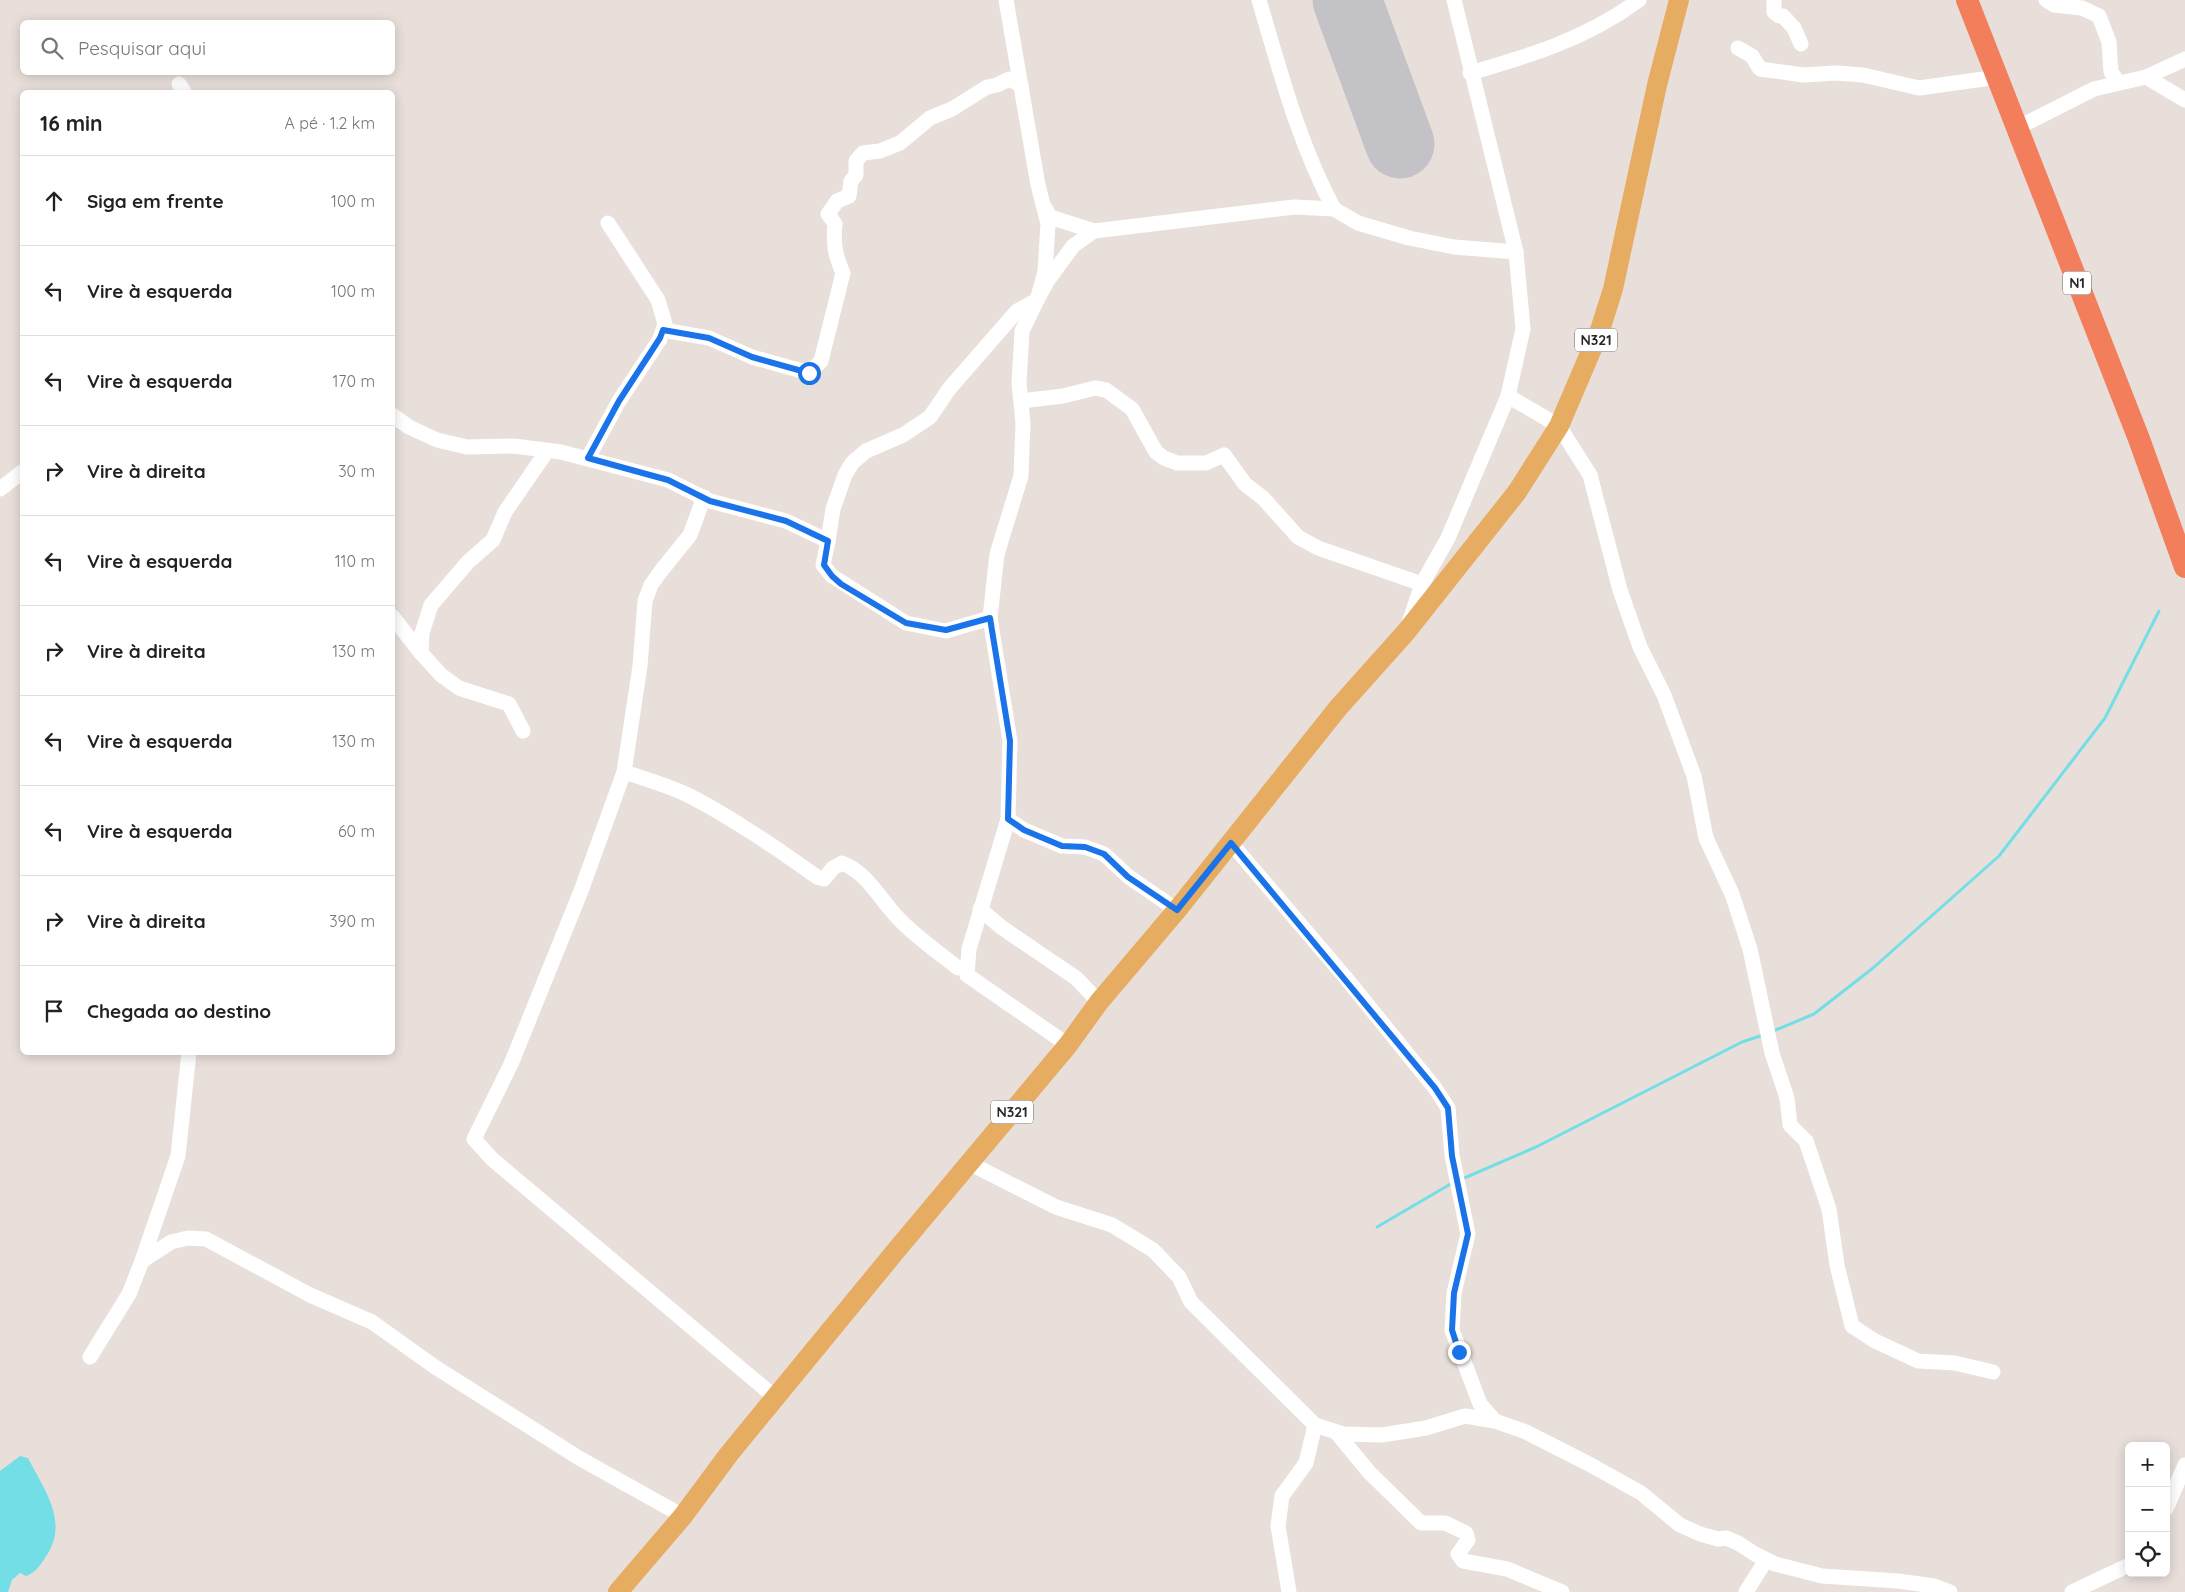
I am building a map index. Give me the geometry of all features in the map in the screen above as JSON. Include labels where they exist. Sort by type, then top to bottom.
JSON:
[{"type":"highway","name":"N1","points":[[1968,0],[2139,439],[2185,567]]},
{"type":"main road","name":"N321","points":[[618,1592],[683,1516],[729,1454],[1068,1046],[1099,1002],[1177,910],[1338,708],[1406,632],[1506,507],[1558,426],[1584,372],[1613,289],[1657,85],[1679,0]]},
{"type":"street","points":[[990,618],[946,630],[901,622],[832,576],[824,565],[833,509],[845,475],[852,463],[866,452],[903,435],[930,416],[949,389],[1017,311],[1037,300],[1045,272],[1048,224],[1006,0]]},
{"type":"street","points":[[1259,0],[1285,87],[1315,174],[1334,209]]},
{"type":"street","name":"N321","points":[[1406,632],[1422,584],[1448,538],[1508,396],[1523,329],[1516,252],[1470,73],[1454,0]]},
{"type":"street","points":[[1470,73],[1540,53],[1573,39],[1612,20],[1639,0]]},
{"type":"street","points":[[1774,0],[1774,12],[1779,16],[1784,16],[1794,28],[1801,44]]},
{"type":"street","points":[[2046,0],[2054,5],[2082,8],[2099,16],[2109,42],[2111,72],[2118,82]]},
{"type":"street","points":[[1738,48],[1752,56],[1760,69],[1804,75],[1862,75],[1919,88],[1998,76]]},
{"type":"street","points":[[2017,128],[2056,106],[2094,89],[2146,77],[2185,59]]},
{"type":"street","points":[[2146,77],[2185,100]]},
{"type":"street","points":[[663,330],[709,338],[752,357],[809,373],[821,361],[843,273],[836,258],[833,242],[835,224],[828,214],[837,202],[849,196],[851,181],[856,176],[856,161],[863,152],[880,151],[900,143],[930,118],[952,109],[987,86],[997,85],[1009,79],[1021,86]]},
{"type":"street","points":[[2026,150],[2033,128],[2039,118],[2056,106]]},
{"type":"street","points":[[1043,204],[1050,217],[1094,231],[1294,208],[1334,209],[1358,223],[1409,238],[1454,247],[1516,252]]},
{"type":"street","points":[[588,458],[615,408],[660,338],[665,324],[658,300],[608,223]]},
{"type":"street","points":[[1068,1046],[966,975],[969,949],[1008,819],[1010,741],[990,618],[997,554],[1021,476],[1023,449],[1020,383],[1022,331],[1048,280],[1073,246],[1094,231]]},
{"type":"street","points":[[1021,401],[1063,396],[1095,388],[1106,390],[1132,409],[1156,452],[1164,458],[1177,463],[1206,463],[1224,455],[1245,484],[1263,498],[1298,537],[1318,548],[1422,584]]},
{"type":"street","points":[[1508,396],[1558,426],[1590,475],[1620,590],[1631,623],[1640,647],[1664,695],[1694,776],[1706,838],[1732,894],[1750,949],[1772,1053],[1787,1098],[1790,1125],[1806,1141],[1829,1209],[1837,1265],[1852,1326],[1875,1341],[1918,1361],[1955,1363],[1994,1372]]},
{"type":"street","points":[[395,417],[409,427],[437,440],[459,446],[514,446],[547,451],[588,458],[668,480],[704,497],[786,521],[828,541]]},
{"type":"street","points":[[421,653],[422,633],[431,605],[468,562],[493,540],[505,512],[547,451]]},
{"type":"street","points":[[0,489],[20,474]]},
{"type":"street","points":[[704,497],[690,535],[660,571],[651,585],[645,600],[640,666],[624,772],[581,891],[511,1064],[474,1139],[492,1159],[777,1398]]},
{"type":"street","points":[[395,620],[421,653],[442,675],[458,688],[509,704],[523,731]]},
{"type":"street","points":[[624,772],[689,795],[758,836],[817,877],[824,879],[833,868],[842,863],[852,867],[869,882],[898,919],[958,968]]},
{"type":"street","points":[[1008,819],[1024,830],[1062,846],[1085,847],[1104,854],[1128,877],[1177,910]]},
{"type":"street","points":[[1231,843],[1279,902],[1345,977],[1435,1088],[1448,1108],[1452,1156],[1468,1234],[1454,1293],[1452,1330],[1480,1404],[1495,1421]]},
{"type":"street","points":[[980,910],[1001,927],[1076,978],[1099,1002]]},
{"type":"street","points":[[90,1357],[129,1294],[178,1156],[189,1055]]},
{"type":"street","points":[[969,1163],[1056,1207],[1112,1224],[1153,1250],[1179,1277],[1190,1302],[1315,1425],[1343,1434],[1382,1436],[1426,1428],[1464,1416],[1495,1421],[1526,1432],[1589,1464],[1641,1494],[1680,1524],[1700,1534],[1738,1542],[1766,1560],[1822,1576],[1898,1581],[1934,1586],[1950,1592]]},
{"type":"street","points":[[142,1261],[171,1242],[188,1238],[206,1239],[310,1295],[372,1322],[435,1367],[579,1458],[683,1516]]},
{"type":"street","points":[[1289,1592],[1278,1526],[1282,1496],[1306,1464],[1315,1425]]},
{"type":"street","points":[[1336,1432],[1369,1472],[1422,1522],[1445,1523],[1466,1532],[1468,1540],[1458,1554],[1463,1561],[1508,1569],[1562,1592]]},
{"type":"street","points":[[2170,1501],[2185,1465]]},
{"type":"street","points":[[1746,1592],[1766,1560]]},
{"type":"street","points":[[2072,1592],[2125,1567]]},
{"type":"water","points":[[20,1456],[28,1458],[47,1495],[55,1520],[55,1532],[52,1545],[37,1569],[26,1576],[20,1573],[12,1580],[8,1592],[0,1592],[0,1471]]},
{"type":"waterway","points":[[1771,1032],[1814,1014],[1873,968],[1999,856],[2105,718],[2159,611]]},
{"type":"waterway","points":[[1462,1179],[1536,1147],[1742,1042],[1763,1035]]},
{"type":"waterway","points":[[1377,1227],[1454,1182]]},
{"type":"runway","points":[[1347,0],[1400,144]]},
{"type":"route","points":[[809,373],[752,357],[709,338],[663,330],[660,338],[602,430],[588,458],[668,480],[678,487],[710,501],[786,521],[828,541],[824,565],[826,570],[841,584],[901,622],[946,630],[990,618],[1007,712],[1010,741],[1008,819],[1024,830],[1062,846],[1085,847],[1104,854],[1128,877],[1177,910],[1231,843],[1279,902],[1345,977],[1435,1088],[1448,1108],[1452,1156],[1463,1220],[1468,1234],[1454,1293],[1452,1330],[1459,1352]]}]
